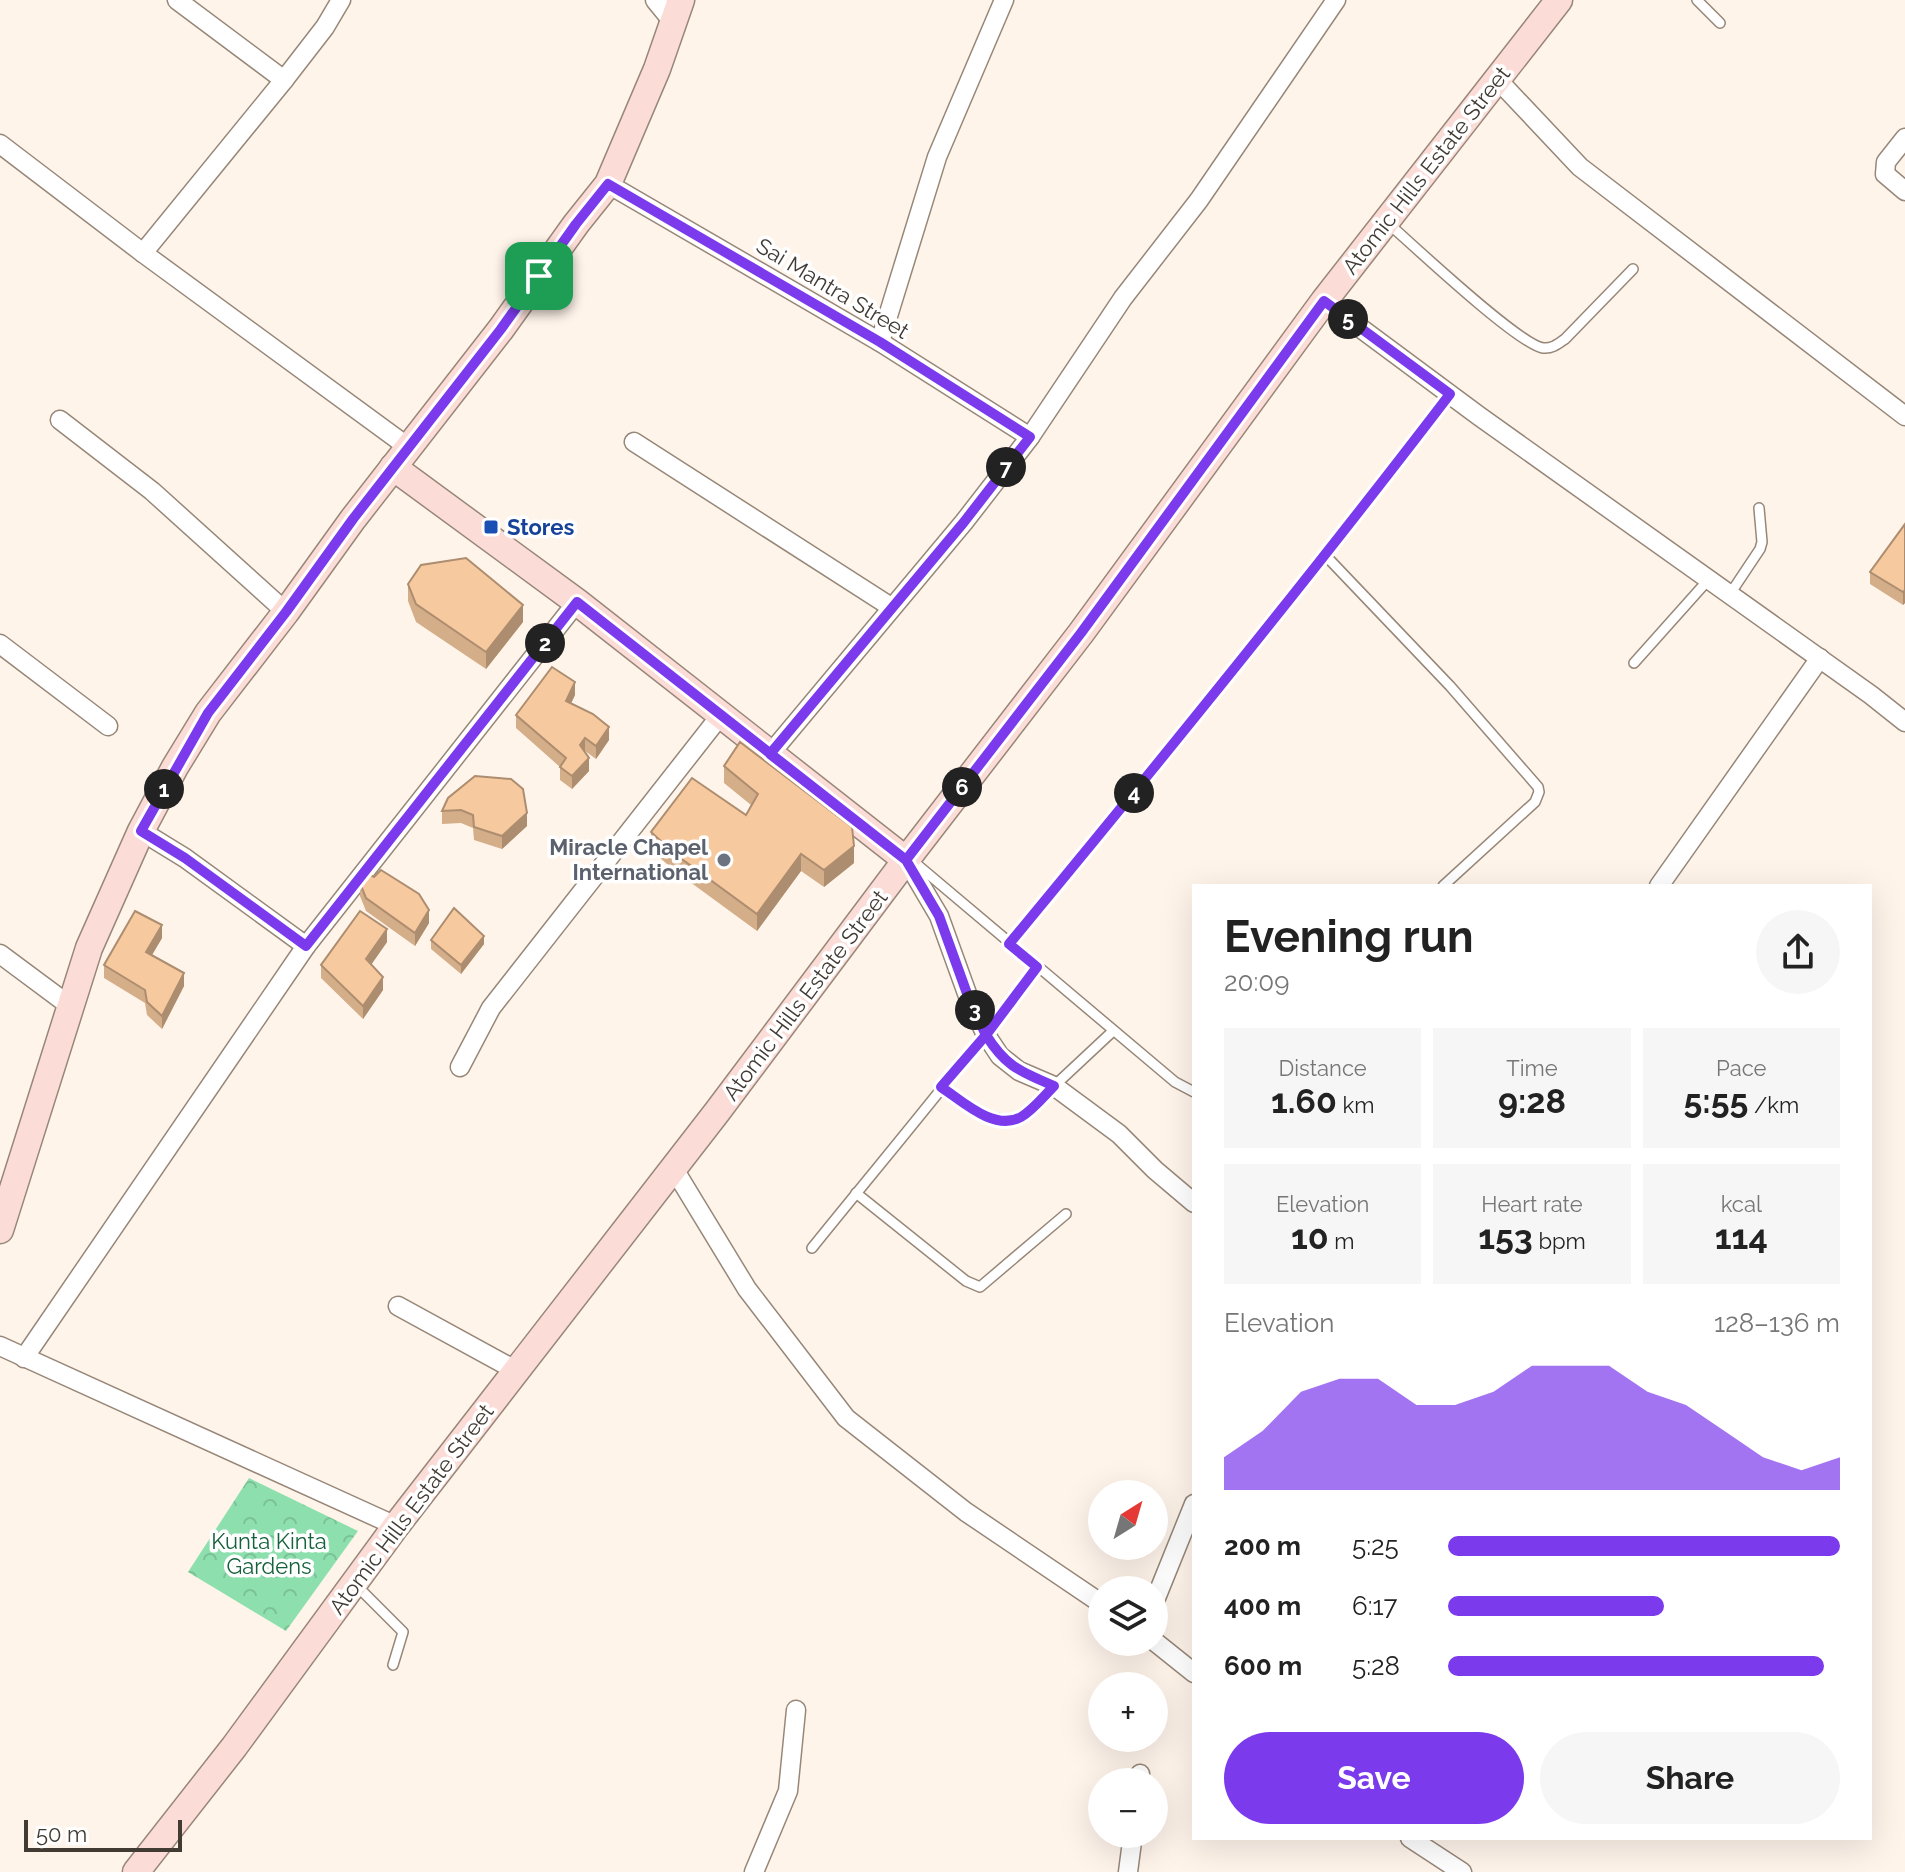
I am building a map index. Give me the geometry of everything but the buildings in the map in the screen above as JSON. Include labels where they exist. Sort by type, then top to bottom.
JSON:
[{"type":"main road","name":"Atomic Hills Estate Street","points":[[136,1872],[234,1747],[396,1526],[674,1169],[1081,633],[1324,301],[1559,0]]},
{"type":"main road","points":[[0,1230],[89,948],[141,831],[208,713],[608,184],[657,69],[677,11]]},
{"type":"main road","points":[[401,457],[720,716],[907,859]]},
{"type":"street","points":[[177,0],[284,80]]},
{"type":"street","points":[[143,253],[284,80],[325,27],[341,0]]},
{"type":"street","points":[[655,0],[677,11]]},
{"type":"street","points":[[880,342],[937,157],[1004,0]]},
{"type":"street","points":[[770,754],[964,522],[1030,437],[1123,298],[1199,200],[1336,0]]},
{"type":"street","points":[[1497,79],[1580,167],[1905,416]]},
{"type":"street","points":[[1905,138],[1886,162],[1885,174],[1905,191]]},
{"type":"street","points":[[0,144],[401,457]]},
{"type":"street","name":"Sai Mantra Street","points":[[608,184],[880,342],[1030,437]]},
{"type":"street","points":[[1324,301],[1905,722]]},
{"type":"street","points":[[60,420],[152,491],[286,612]]},
{"type":"street","points":[[634,442],[891,607]]},
{"type":"street","points":[[24,1358],[306,946],[577,602]]},
{"type":"street","points":[[0,644],[108,726]]},
{"type":"street","points":[[1660,884],[1820,658]]},
{"type":"street","points":[[460,1067],[491,1008],[720,716]]},
{"type":"street","points":[[141,831],[185,858],[306,946]]},
{"type":"street","points":[[907,859],[939,916],[969,999],[1000,1056],[1019,1071],[1054,1086],[1119,1134],[1192,1201]]},
{"type":"street","points":[[0,954],[70,1006]]},
{"type":"street","points":[[674,1169],[747,1289],[846,1418],[966,1512],[1088,1595]]},
{"type":"street","points":[[398,1306],[517,1371]]},
{"type":"street","points":[[0,1346],[396,1526]]},
{"type":"street","points":[[1165,1576],[1192,1509]]},
{"type":"street","points":[[1168,1652],[1192,1671]]},
{"type":"street","points":[[754,1872],[788,1791],[796,1710]]},
{"type":"street","points":[[1413,1840],[1462,1872]]},
{"type":"street","points":[[1128,1872],[1131,1848]]},
{"type":"lane","points":[[1697,0],[1720,23]]},
{"type":"lane","points":[[1386,222],[1515,333],[1542,348],[1554,347],[1565,339],[1633,269]]},
{"type":"lane","points":[[1009,944],[1326,556],[1450,394]]},
{"type":"lane","points":[[1730,594],[1760,549],[1759,508]]},
{"type":"lane","points":[[1326,556],[1450,686],[1538,787],[1535,802],[1445,884]]},
{"type":"lane","points":[[1634,663],[1709,579]]},
{"type":"lane","points":[[907,859],[1175,1082],[1192,1091]]},
{"type":"lane","points":[[812,1248],[986,1035],[1037,967]]},
{"type":"lane","points":[[941,1087],[986,1117],[1003,1120],[1021,1117],[1113,1031]]},
{"type":"lane","points":[[856,1193],[966,1281],[980,1287],[1066,1214]]},
{"type":"lane","points":[[354,1582],[403,1632],[393,1665]]},
{"type":"green space","name":"Kunta Kinta Gardens","points":[[249,1478],[358,1531],[286,1631],[188,1572]]},
{"type":"place","name":"Stores","points":[[491,527]]},
{"type":"place","name":"Miracle Chapel International","points":[[724,860]]},
{"type":"route","points":[[539,276],[208,713],[141,831],[185,858],[306,946],[577,602],[720,716],[906,860],[939,916],[969,999],[986,1035],[941,1087],[986,1117],[1003,1120],[1021,1117],[1054,1086],[1019,1071],[1000,1056],[986,1035],[1037,967],[1009,944],[1326,556],[1450,394],[1324,301],[1081,633],[906,860],[770,754],[964,522],[1030,437],[880,342],[608,184],[539,276]]}]
